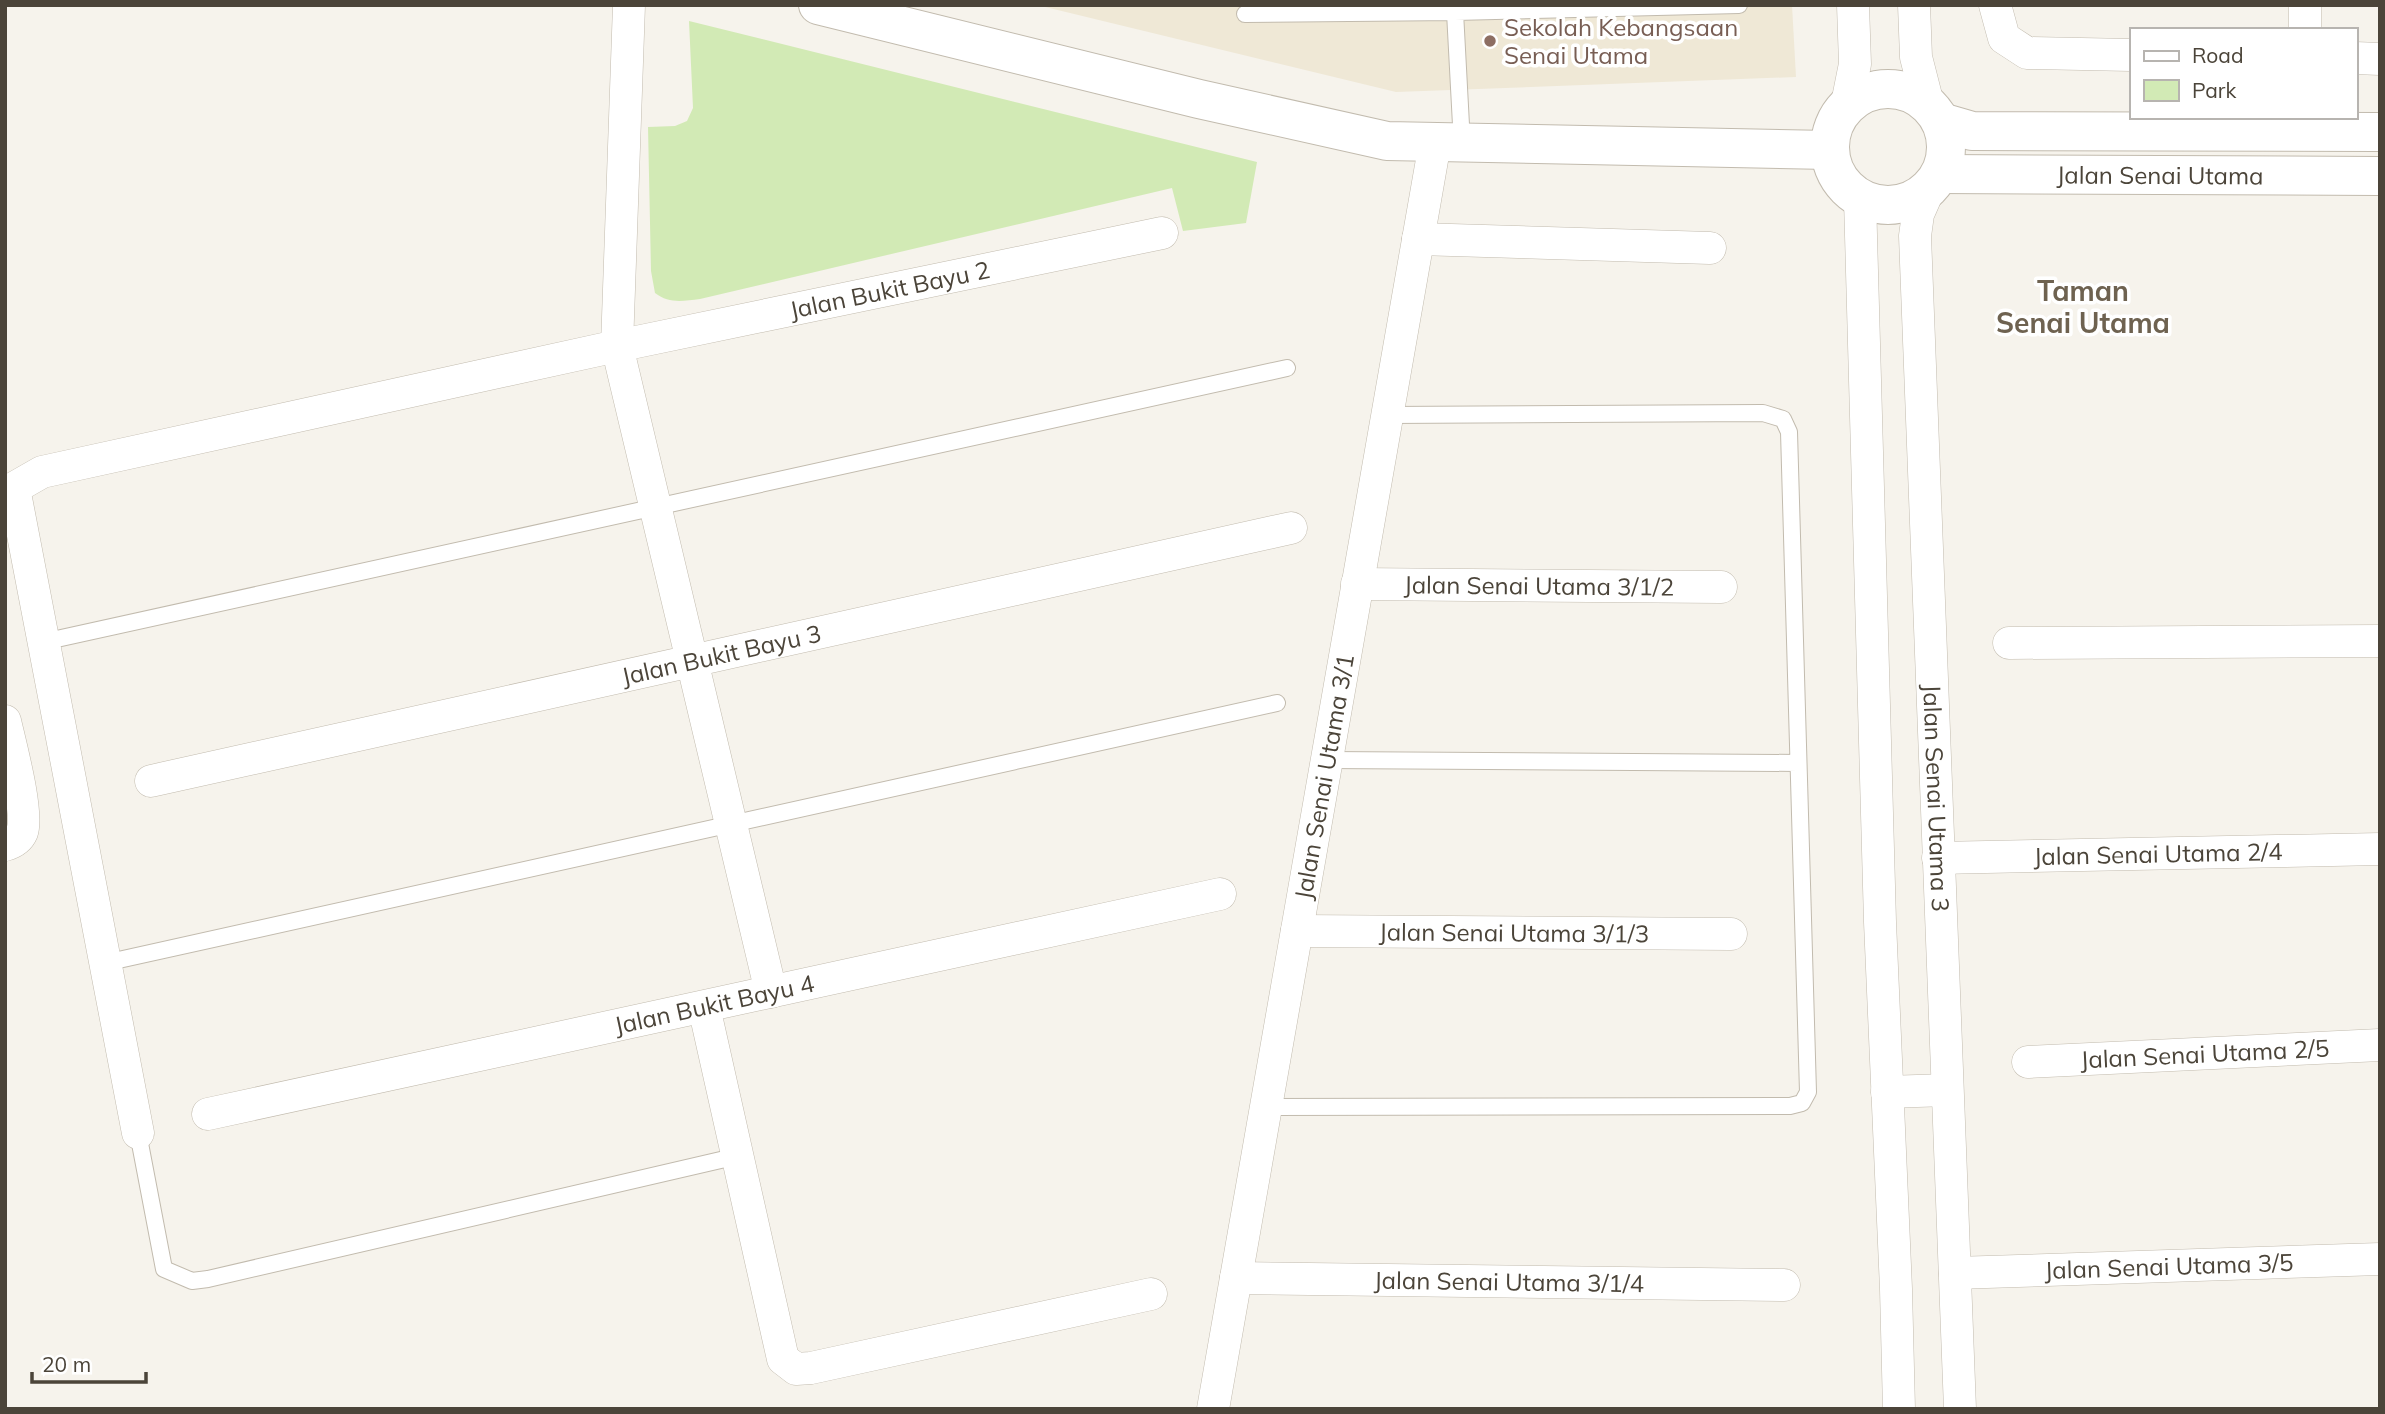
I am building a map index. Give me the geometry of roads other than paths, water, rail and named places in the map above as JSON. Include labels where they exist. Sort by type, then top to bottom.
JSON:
[{"type":"street","points":[[629,5],[617,346],[771,992]]},
{"type":"street","points":[[818,5],[1199,99],[1387,141],[1829,150]]},
{"type":"street","points":[[1847,104],[1855,64],[1853,5]]},
{"type":"street","points":[[1914,5],[1916,57],[1934,113],[1947,139],[1946,158],[1935,182],[1914,200],[1896,205],[1877,205],[1860,199],[1845,188],[1835,173],[1829,150],[1830,136],[1836,119],[1847,104],[1862,94],[1879,89],[1896,89],[1913,94],[1934,113]]},
{"type":"street","points":[[1995,5],[2004,38],[2027,53],[2130,55]]},
{"type":"street","points":[[2305,5],[2305,28]]},
{"type":"street","points":[[2357,58],[2380,59]]},
{"type":"street","name":"Jalan Senai Utama","points":[[1934,113],[1972,131],[2380,132]]},
{"type":"street","name":"Jalan Senai Utama 3/1","points":[[1213,1409],[1418,239],[1449,143]]},
{"type":"street","name":"Jalan Senai Utama","points":[[1935,182],[2380,176]]},
{"type":"street","name":"Jalan Senai Utama 3","points":[[1935,182],[1918,214],[1915,236],[1960,1409]]},
{"type":"street","points":[[1860,199],[1899,1409]]},
{"type":"street","name":"Jalan Bukit Bayu 2","points":[[43,642],[14,488],[42,472],[617,346],[1162,233]]},
{"type":"street","points":[[1418,239],[1710,248]]},
{"type":"street","name":"Jalan Bukit Bayu 3","points":[[152,781],[1290,528]]},
{"type":"street","name":"Jalan Senai Utama 3/1/2","points":[[1357,584],[1721,587]]},
{"type":"street","points":[[2009,643],[2380,641]]},
{"type":"street","points":[[43,642],[138,1133]]},
{"type":"street","points":[[5,721],[24,814],[23,831],[17,839],[5,845]]},
{"type":"street","name":"Jalan Senai Utama 2/4","points":[[1938,858],[2380,849]]},
{"type":"street","name":"Jalan Bukit Bayu 4","points":[[208,1114],[1220,894]]},
{"type":"street","name":"Jalan Senai Utama 3/1/3","points":[[1297,932],[1731,934]]},
{"type":"street","points":[[704,1007],[783,1359],[796,1369],[811,1368],[1151,1294]]},
{"type":"street","name":"Jalan Senai Utama 2/5","points":[[2028,1062],[2380,1045]]},
{"type":"street","points":[[1887,1092],[1947,1090]]},
{"type":"street","name":"Jalan Senai Utama 3/5","points":[[1955,1273],[2380,1259]]},
{"type":"street","name":"Jalan Senai Utama 3/1/4","points":[[1236,1278],[1784,1285]]},
{"type":"lane","points":[[1245,14],[1740,5]]},
{"type":"lane","points":[[1449,143],[1455,12]]},
{"type":"lane","points":[[43,642],[1287,368]]},
{"type":"lane","points":[[1266,1107],[1790,1106],[1802,1103],[1808,1092],[1795,577],[1789,432],[1783,419],[1763,413],[1387,415]]},
{"type":"lane","points":[[105,963],[1277,703]]},
{"type":"lane","points":[[1326,760],[1798,762]]},
{"type":"lane","points":[[138,1133],[164,1269],[192,1281],[738,1156]]},
{"type":"place","name":"Sekolah Kebangsaan Senai Utama","points":[[1490,41]]},
{"type":"district","name":"Taman Senai Utama","points":[[2083,306]]}]
